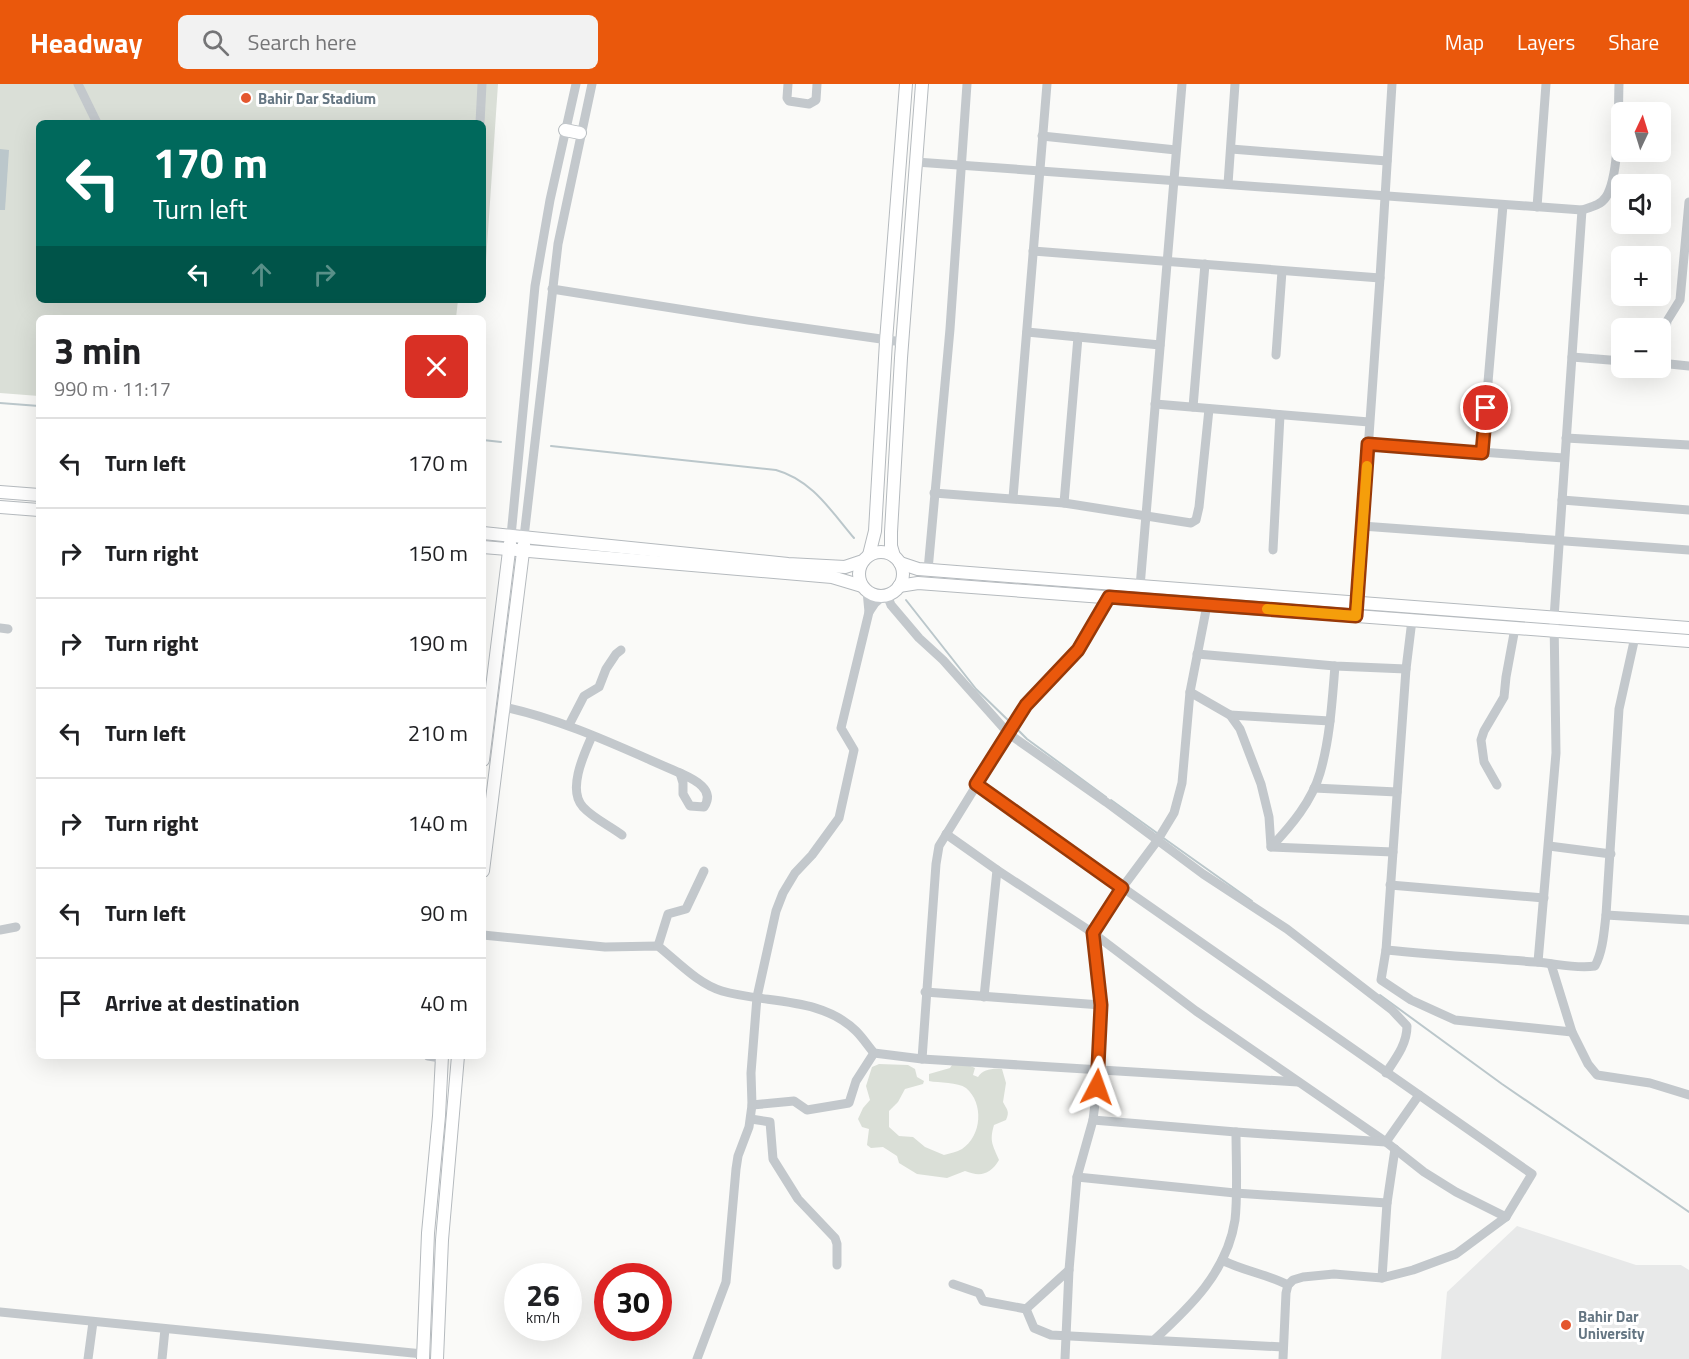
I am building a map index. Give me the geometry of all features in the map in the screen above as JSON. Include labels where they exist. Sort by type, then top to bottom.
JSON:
[{"type":"main road","points":[[865,589],[859,573],[875,531],[886,341],[906,84]]},
{"type":"main road","points":[[899,586],[903,575],[891,546],[891,532],[902,342],[922,84]]},
{"type":"main road","points":[[565,130],[580,133]]},
{"type":"main road","points":[[0,492],[36,495]]},
{"type":"main road","points":[[0,507],[36,510]]},
{"type":"main road","points":[[486,533],[788,564],[845,567],[881,552],[908,567],[928,570],[1689,628]]},
{"type":"main road","points":[[486,736],[511,536]]},
{"type":"main road","points":[[486,847],[524,537]]},
{"type":"main road","points":[[486,547],[832,577],[885,595],[899,586],[918,583],[1689,641]]},
{"type":"main road","points":[[1245,594],[1245,607]]},
{"type":"main road","points":[[423,1356],[428,1233],[442,1059]]},
{"type":"main road","points":[[437,1359],[446,1178],[459,1059]]},
{"type":"main road","points":[[425,1324],[439,1324]]},
{"type":"street","points":[[78,84],[96,120]]},
{"type":"street","points":[[480,120],[482,84]]},
{"type":"street","points":[[511,536],[536,286],[544,232],[576,84]]},
{"type":"street","points":[[524,537],[558,244],[592,84]]},
{"type":"street","points":[[788,84],[787,98],[789,101],[809,104],[816,100],[817,84]]},
{"type":"street","points":[[928,570],[950,329],[967,84]]},
{"type":"street","points":[[1013,498],[1047,84]]},
{"type":"street","points":[[1139,599],[1182,84]]},
{"type":"street","points":[[1228,184],[1235,84]]},
{"type":"street","points":[[1356,616],[1392,84]]},
{"type":"street","points":[[1537,207],[1546,84]]},
{"type":"street","points":[[916,162],[1582,210],[1598,205],[1606,197],[1612,181],[1619,84]]},
{"type":"street","points":[[1042,136],[1176,150]]},
{"type":"street","points":[[1231,149],[1387,162]]},
{"type":"street","points":[[1670,318],[1680,300],[1689,202]]},
{"type":"street","points":[[1482,453],[1503,205]]},
{"type":"street","points":[[1538,962],[1556,753],[1554,618],[1582,210]]},
{"type":"street","points":[[1033,251],[1380,278]]},
{"type":"street","points":[[1193,407],[1205,264]]},
{"type":"street","points":[[1276,355],[1282,271]]},
{"type":"street","points":[[552,289],[902,342]]},
{"type":"street","points":[[1027,332],[1160,345]]},
{"type":"street","points":[[1064,503],[1078,337]]},
{"type":"street","points":[[1572,357],[1611,359]]},
{"type":"street","points":[[1671,364],[1689,366]]},
{"type":"street","points":[[1155,404],[1369,422]]},
{"type":"street","points":[[934,493],[1064,503],[1191,523],[1196,520],[1199,507],[1209,409]]},
{"type":"street","points":[[1273,550],[1280,415]]},
{"type":"street","points":[[1566,438],[1689,444]]},
{"type":"street","points":[[1368,444],[1564,458]]},
{"type":"street","points":[[1562,500],[1689,510]]},
{"type":"street","points":[[1362,526],[1689,550]]},
{"type":"street","points":[[865,589],[869,612]]},
{"type":"street","points":[[698,1359],[726,1282],[736,1169],[738,1156],[751,1119],[751,1073],[757,997],[776,911],[795,873],[812,855],[839,818],[854,750],[841,728],[869,612],[885,595],[898,613],[1009,734],[1203,874],[1287,929],[1380,1000],[1407,1026],[1404,1045],[1386,1072]]},
{"type":"street","points":[[922,1059],[925,992],[939,846],[1026,705],[1078,650],[1109,597]]},
{"type":"street","points":[[1065,1359],[1069,1270],[1077,1177],[1093,1120],[1099,1070],[1101,1005],[1093,933],[1174,813],[1182,783],[1190,692],[1207,605]]},
{"type":"street","points":[[1380,1000],[1386,950],[1406,669],[1412,620]]},
{"type":"street","points":[[1497,785],[1484,762],[1481,740],[1504,697],[1515,628]]},
{"type":"street","points":[[1386,950],[1586,968],[1595,966],[1599,958],[1606,915],[1619,709],[1635,637]]},
{"type":"street","points":[[569,725],[584,696],[599,687],[606,669],[621,650]]},
{"type":"street","points":[[1197,654],[1335,666],[1406,669]]},
{"type":"street","points":[[1271,847],[1290,827],[1320,774],[1330,722],[1335,666]]},
{"type":"street","points":[[1190,692],[1230,715],[1240,729],[1262,784],[1269,817],[1271,847]]},
{"type":"street","points":[[504,707],[569,725],[680,773]]},
{"type":"street","points":[[1230,715],[1330,722]]},
{"type":"street","points":[[592,736],[579,766],[577,791],[582,806],[622,835]]},
{"type":"street","points":[[976,784],[1532,1174],[1506,1216],[1456,1254],[1413,1270],[1382,1278],[1363,1275],[1323,1275],[1293,1280],[1288,1285],[1286,1293],[1283,1359]]},
{"type":"street","points":[[1314,788],[1396,792]]},
{"type":"street","points":[[946,834],[1093,933],[1196,1011],[1386,1142],[1424,1172],[1456,1192],[1506,1216]]},
{"type":"street","points":[[1549,846],[1611,854]]},
{"type":"street","points":[[1271,847],[1393,852]]},
{"type":"street","points":[[984,996],[997,870]]},
{"type":"street","points":[[658,946],[668,914],[686,909],[704,871]]},
{"type":"street","points":[[1390,885],[1544,898]]},
{"type":"street","points":[[1606,915],[1689,920]]},
{"type":"street","points":[[0,930],[16,927]]},
{"type":"street","points":[[486,935],[605,947],[658,946],[705,983],[720,991],[817,1008],[830,1013],[856,1031],[874,1053],[922,1059],[1298,1082]]},
{"type":"street","points":[[1551,964],[1572,1032],[1587,1064],[1597,1075],[1650,1083],[1689,1095]]},
{"type":"street","points":[[1381,980],[1411,1000],[1455,1020],[1572,1032]]},
{"type":"street","points":[[925,992],[1101,1005]]},
{"type":"street","points":[[752,1105],[794,1101],[807,1110],[849,1103],[856,1081],[874,1053]]},
{"type":"street","points":[[1386,1142],[1419,1095]]},
{"type":"street","points":[[751,1119],[770,1122],[773,1160],[798,1199],[835,1238],[837,1265]]},
{"type":"street","points":[[1093,1120],[1386,1142]]},
{"type":"street","points":[[1154,1340],[1193,1304],[1211,1280],[1222,1260],[1235,1221],[1236,1132]]},
{"type":"street","points":[[1382,1278],[1387,1203],[1395,1149]]},
{"type":"street","points":[[1077,1177],[1387,1203]]},
{"type":"street","points":[[1222,1260],[1235,1267],[1288,1285]]},
{"type":"street","points":[[1026,1309],[1069,1270]]},
{"type":"street","points":[[953,1284],[979,1293],[983,1301],[1026,1309]]},
{"type":"street","points":[[1026,1309],[1034,1328],[1051,1335],[1283,1347]]},
{"type":"street","points":[[0,1312],[423,1356]]},
{"type":"street","points":[[88,1359],[93,1322]]},
{"type":"street","points":[[162,1359],[165,1329]]},
{"type":"shaded area","points":[[0,84],[498,84],[486,261],[486,120],[36,120],[36,303],[458,303],[456,315],[36,315],[36,396],[0,393]]},
{"type":"shaded area","points":[[0,149],[9,150],[5,210],[0,210]]},
{"type":"shaded area","points":[[879,1064],[908,1065],[915,1069],[917,1077],[924,1081],[923,1084],[905,1089],[898,1102],[889,1111],[889,1127],[899,1136],[913,1137],[925,1147],[944,1155],[960,1150],[969,1143],[977,1128],[978,1110],[972,1094],[966,1088],[929,1081],[929,1074],[950,1068],[952,1065],[968,1065],[975,1068],[973,1075],[978,1077],[988,1070],[1002,1069],[1006,1083],[1003,1102],[1008,1115],[1006,1120],[994,1125],[992,1143],[999,1160],[996,1165],[988,1172],[975,1174],[965,1171],[947,1178],[917,1174],[899,1163],[897,1156],[883,1147],[871,1148],[867,1145],[869,1129],[862,1127],[858,1119],[870,1100],[866,1086],[872,1067]]},
{"type":"shaded area","name":"Bahir Dar University","points":[[1517,1226],[1636,1265],[1681,1265],[1689,1270],[1689,1359],[1441,1359],[1447,1292]]},
{"type":"waterway","points":[[0,403],[36,406]]},
{"type":"waterway","points":[[486,440],[501,442]]},
{"type":"waterway","points":[[551,446],[776,470],[800,481],[810,489],[829,507],[854,538]]},
{"type":"waterway","points":[[906,600],[976,689],[1011,723]]},
{"type":"waterway","points":[[1015,727],[1027,739],[1106,797]]},
{"type":"waterway","points":[[1111,800],[1157,833]]},
{"type":"waterway","points":[[1162,837],[1252,901]]},
{"type":"waterway","points":[[1380,995],[1502,1084],[1689,1212]]},
{"type":"slow traffic","points":[[1267,609],[1356,616],[1367,466]]},
{"type":"place","name":"Bahir Dar Stadium","points":[[246,98]]},
{"type":"place","name":"Bahir Dar University","points":[[1566,1325]]},
{"type":"route","points":[[1097,1087],[1101,1005],[1093,933],[1122,888],[976,784],[1026,705],[1078,650],[1109,597],[1356,616],[1368,444],[1482,453],[1486,408]]}]
